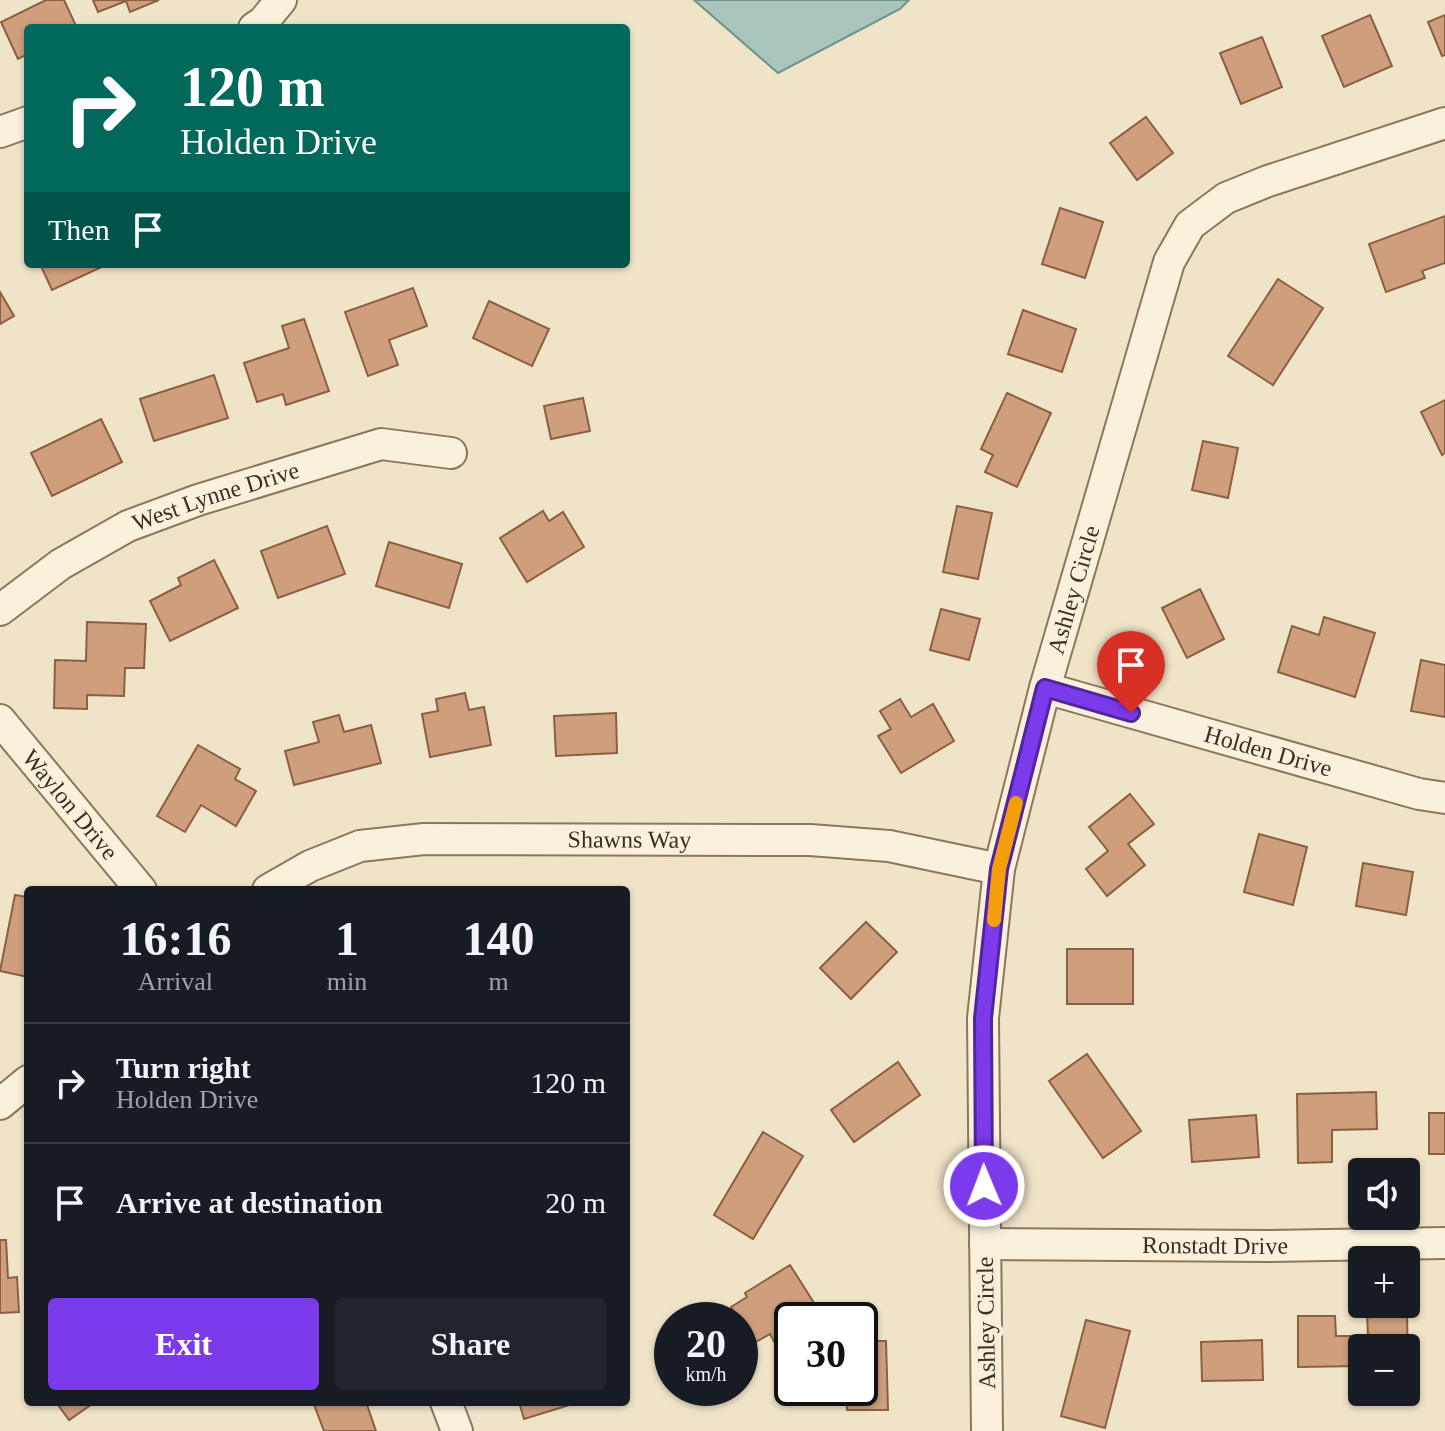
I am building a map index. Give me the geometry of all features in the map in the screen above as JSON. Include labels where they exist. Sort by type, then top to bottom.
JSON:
[{"type":"street","points":[[260,24],[281,0]]},
{"type":"street","points":[[0,132],[24,123]]},
{"type":"street","name":"Ashley Circle","points":[[987,1431],[983,1018],[999,869],[1045,688],[1169,262],[1190,225],[1226,198],[1445,123]]},
{"type":"street","name":"West Lynne Drive","points":[[0,610],[61,564],[128,526],[198,500],[381,444],[451,453]]},
{"type":"street","name":"Holden Drive","points":[[1045,688],[1419,794],[1445,798]]},
{"type":"street","name":"Waylon Drive","points":[[0,720],[138,886]]},
{"type":"street","name":"Shawns Way","points":[[275,886],[310,866],[360,846],[424,839],[810,840],[889,846],[999,869]]},
{"type":"street","points":[[0,1104],[24,1084]]},
{"type":"street","name":"Ronstadt Drive","points":[[985,1244],[1269,1246],[1445,1243]]},
{"type":"street","points":[[448,1406],[457,1431]]},
{"type":"water","points":[[694,0],[909,0],[900,9],[778,73]]},
{"type":"building","points":[[46,0],[64,0],[75,24],[24,24],[24,56],[18,59],[1,22]]},
{"type":"building","points":[[93,0],[159,0],[130,12],[126,1],[98,12]]},
{"type":"building","points":[[1370,15],[1392,66],[1344,87],[1322,36]]},
{"type":"building","points":[[1445,15],[1445,55],[1442,56],[1428,22]]},
{"type":"building","points":[[1262,37],[1282,87],[1241,104],[1220,53]]},
{"type":"building","points":[[1146,117],[1173,153],[1137,180],[1110,143]]},
{"type":"building","points":[[1060,208],[1103,222],[1085,278],[1042,264]]},
{"type":"building","points":[[1445,216],[1445,263],[1422,271],[1425,278],[1386,292],[1369,244]]},
{"type":"building","points":[[42,268],[99,268],[52,290]]},
{"type":"building","points":[[1278,279],[1323,308],[1273,385],[1228,356]]},
{"type":"building","points":[[413,288],[427,326],[389,340],[398,365],[368,376],[345,312]]},
{"type":"building","points":[[0,292],[14,316],[0,324]]},
{"type":"building","points":[[489,301],[549,329],[532,366],[473,338]]},
{"type":"building","points":[[1023,310],[1076,329],[1062,372],[1008,354]]},
{"type":"building","points":[[304,319],[329,391],[286,405],[283,394],[257,402],[244,363],[289,348],[282,326]]},
{"type":"building","points":[[214,375],[228,418],[154,441],[140,399]]},
{"type":"building","points":[[1007,393],[1051,413],[1017,487],[985,472],[993,455],[981,449]]},
{"type":"building","points":[[583,398],[590,431],[551,439],[544,406]]},
{"type":"building","points":[[1445,400],[1445,453],[1442,455],[1421,412]]},
{"type":"building","points":[[101,419],[122,462],[52,496],[31,453]]},
{"type":"building","points":[[1203,441],[1238,448],[1228,498],[1192,490]]},
{"type":"building","points":[[957,506],[992,513],[978,579],[943,572]]},
{"type":"building","points":[[543,511],[549,521],[563,512],[584,547],[527,582],[500,538]]},
{"type":"building","points":[[327,526],[345,574],[278,598],[261,551]]},
{"type":"building","points":[[389,542],[462,564],[449,608],[376,586]]},
{"type":"building","points":[[214,560],[238,608],[170,641],[150,601],[181,585],[178,578]]},
{"type":"building","points":[[1200,589],[1224,639],[1187,658],[1162,608]]},
{"type":"building","points":[[941,609],[980,619],[969,660],[930,650]]},
{"type":"building","points":[[1324,617],[1375,633],[1355,697],[1278,672],[1292,626],[1319,635]]},
{"type":"building","points":[[87,622],[146,624],[144,668],[125,668],[124,696],[87,695],[87,709],[54,708],[55,660],[86,661]]},
{"type":"building","points":[[1421,660],[1445,665],[1445,717],[1411,711]]},
{"type":"building","points":[[465,693],[469,710],[484,707],[491,745],[430,757],[422,714],[438,711],[436,699]]},
{"type":"building","points":[[900,699],[911,717],[933,704],[954,741],[901,773],[878,736],[891,729],[880,711]]},
{"type":"building","points":[[616,713],[617,753],[556,756],[554,716]]},
{"type":"building","points":[[339,715],[344,732],[371,725],[381,763],[294,785],[285,751],[319,742],[313,722]]},
{"type":"building","points":[[198,745],[240,769],[235,779],[256,791],[236,826],[201,805],[185,832],[157,816]]},
{"type":"building","points":[[1130,794],[1154,824],[1128,844],[1145,865],[1107,896],[1086,869],[1108,851],[1089,827]]},
{"type":"building","points":[[1259,834],[1307,847],[1293,905],[1244,892]]},
{"type":"building","points":[[1363,863],[1413,872],[1406,915],[1356,906]]},
{"type":"building","points":[[15,895],[24,896],[24,976],[0,971]]},
{"type":"building","points":[[866,922],[897,952],[851,999],[820,968]]},
{"type":"building","points":[[1067,949],[1133,949],[1133,1004],[1067,1004]]},
{"type":"building","points":[[1087,1054],[1141,1131],[1103,1158],[1049,1081]]},
{"type":"building","points":[[898,1062],[920,1095],[854,1142],[831,1110]]},
{"type":"building","points":[[1376,1092],[1377,1129],[1332,1130],[1332,1162],[1298,1163],[1297,1094]]},
{"type":"building","points":[[1429,1113],[1445,1113],[1445,1154],[1429,1154]]},
{"type":"building","points":[[1256,1115],[1259,1157],[1192,1162],[1189,1120]]},
{"type":"building","points":[[763,1132],[803,1156],[753,1239],[714,1215]]},
{"type":"building","points":[[0,1240],[6,1240],[8,1278],[17,1277],[19,1312],[0,1313]]},
{"type":"building","points":[[790,1265],[813,1302],[774,1302],[774,1341],[770,1334],[758,1341],[758,1302],[739,1302],[747,1297],[745,1293]]},
{"type":"building","points":[[1298,1316],[1335,1316],[1336,1336],[1348,1336],[1348,1366],[1298,1367]]},
{"type":"building","points":[[1367,1318],[1407,1318],[1407,1334],[1368,1334]]},
{"type":"building","points":[[1086,1320],[1130,1331],[1105,1428],[1061,1416]]},
{"type":"building","points":[[1262,1340],[1263,1380],[1202,1381],[1201,1342]]},
{"type":"building","points":[[878,1341],[886,1341],[888,1410],[847,1410],[847,1406],[878,1406]]},
{"type":"building","points":[[59,1406],[89,1406],[69,1420]]},
{"type":"building","points":[[315,1406],[367,1406],[376,1431],[324,1431]]},
{"type":"building","points":[[520,1406],[566,1406],[524,1419]]},
{"type":"slow traffic","points":[[994,920],[999,869],[1016,803]]},
{"type":"route","points":[[984,1186],[983,1018],[999,869],[1045,688],[1131,713]]}]
